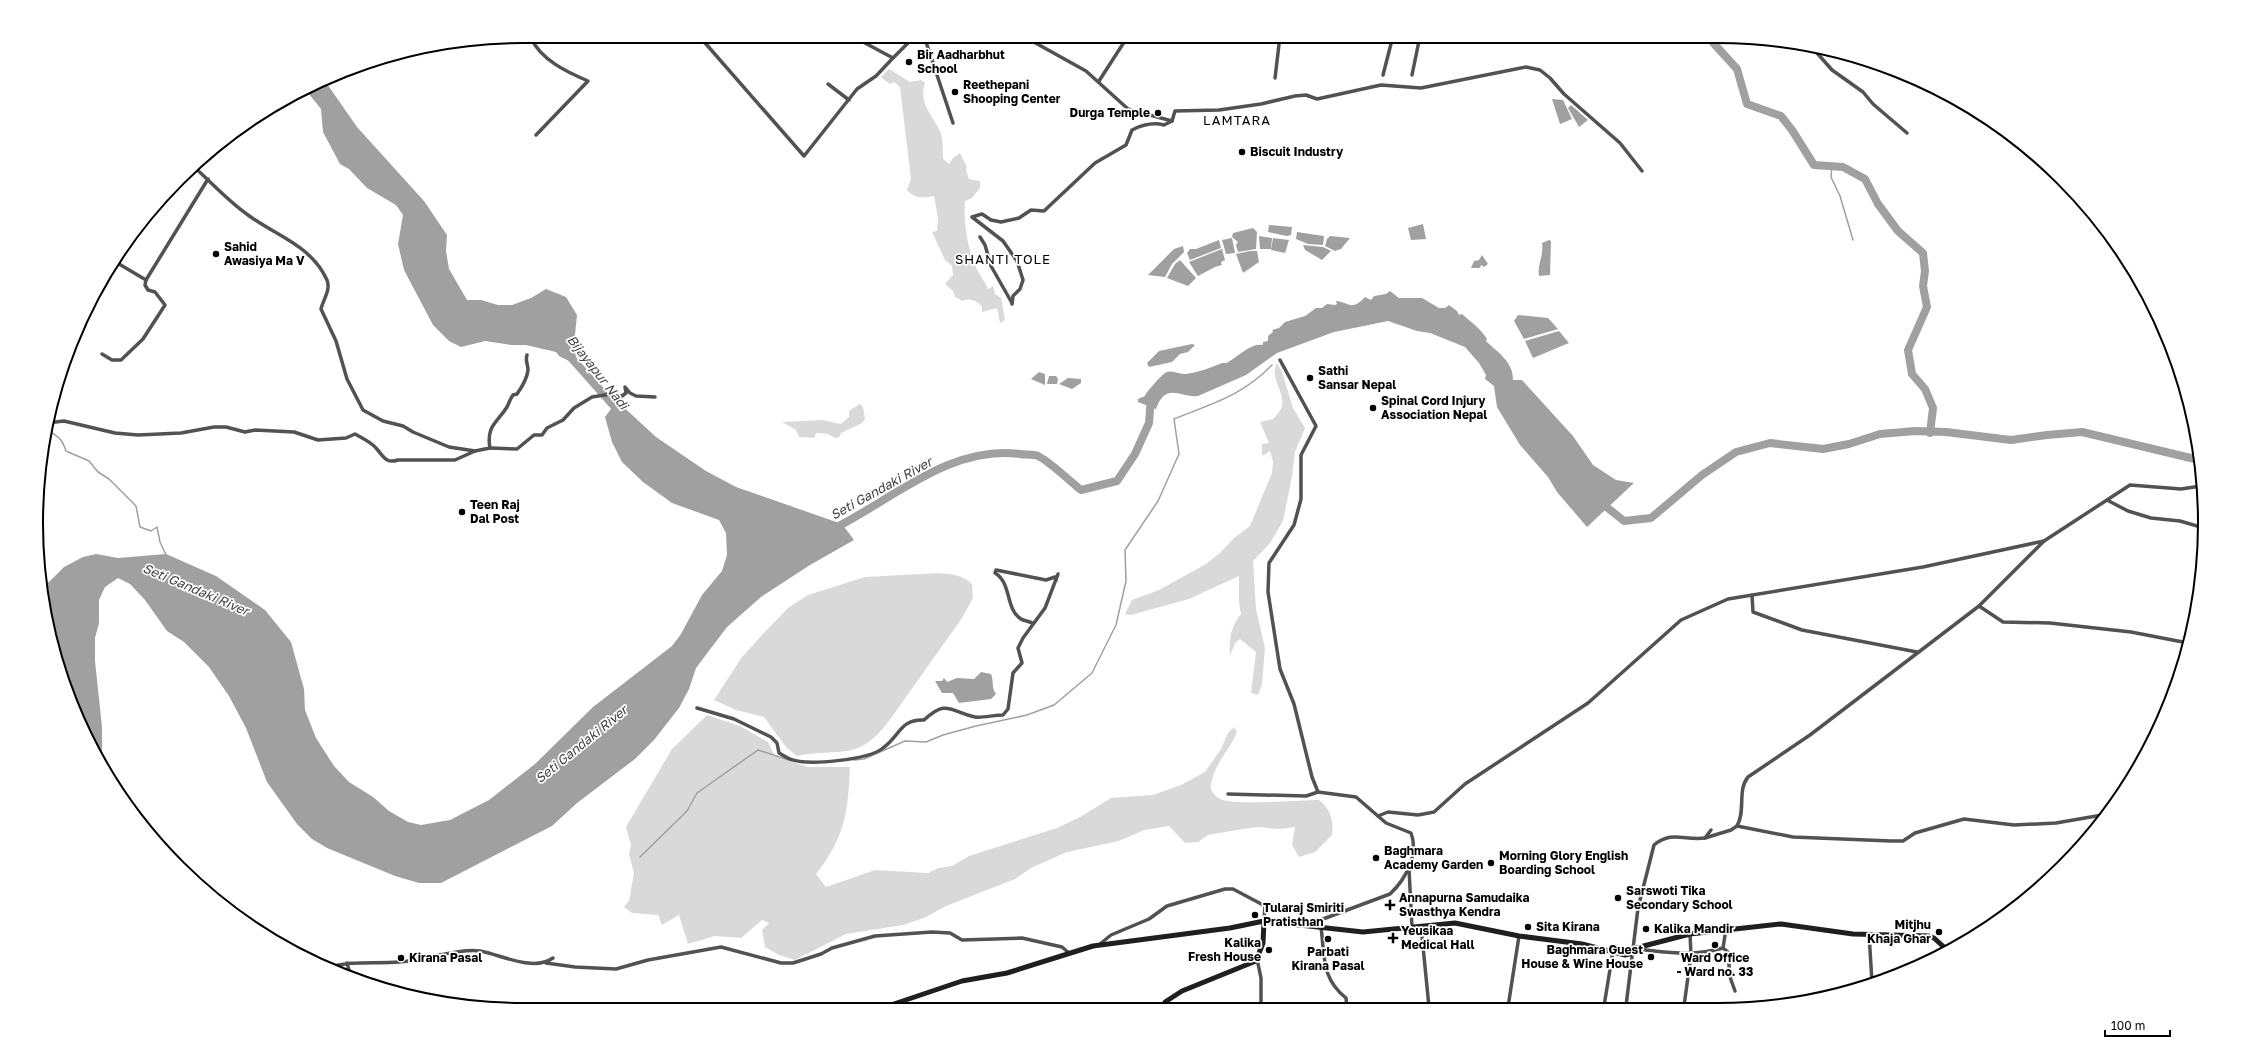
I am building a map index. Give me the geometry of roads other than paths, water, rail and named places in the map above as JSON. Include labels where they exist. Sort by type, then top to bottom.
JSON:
[{"type":"main road","points":[[1165,1003],[1182,991],[1254,963],[1258,959],[1263,943],[1264,921]]},
{"type":"main road","points":[[897,1003],[962,981],[1007,973],[1100,944],[1230,928],[1264,921],[1363,932],[1455,923],[1519,936],[1582,944],[1627,955],[1632,949],[1690,934],[1781,924],[1826,932],[1929,936],[1934,938],[1943,946]]},
{"type":"street","points":[[533,43],[534,46],[560,68],[588,81],[536,135]]},
{"type":"street","points":[[705,43],[804,156],[857,89],[876,76],[908,43]]},
{"type":"street","points":[[865,43],[893,58]]},
{"type":"street","points":[[926,43],[953,123]]},
{"type":"street","points":[[1036,43],[1074,64],[1099,82],[1128,109],[1172,120]]},
{"type":"street","points":[[1099,82],[1124,43]]},
{"type":"street","points":[[1275,78],[1279,43]]},
{"type":"street","points":[[1383,75],[1391,43]]},
{"type":"street","points":[[1412,75],[1419,43]]},
{"type":"street","points":[[1817,53],[1832,70],[1863,92],[1873,104],[1907,133]]},
{"type":"street","points":[[980,237],[985,245],[991,266],[1012,304],[1013,296],[1020,289],[1023,280],[1017,261],[1003,241],[972,217],[982,214],[991,220],[1001,222],[1019,218],[1031,210],[1044,211],[1095,163],[1126,145],[1132,130],[1143,125],[1158,123],[1164,125],[1172,120],[1175,111],[1219,110],[1261,104],[1306,95],[1317,99],[1381,86],[1421,88],[1526,67],[1540,70],[1550,78],[1564,94],[1620,143],[1642,171]]},
{"type":"street","points":[[828,84],[849,100]]},
{"type":"street","points":[[198,170],[236,206],[262,225],[298,245],[316,264],[327,281],[326,296],[321,309],[336,341],[346,379],[363,410],[384,421],[403,426],[413,432],[449,447],[475,451]]},
{"type":"street","points":[[102,354],[112,360],[121,360],[143,339],[163,309],[165,305],[162,298],[155,292],[148,290],[145,285],[146,280],[208,179]]},
{"type":"street","points":[[119,264],[146,280]]},
{"type":"street","points":[[490,448],[490,430],[508,406],[512,395],[518,394],[525,380],[528,368],[525,360],[527,355]]},
{"type":"street","points":[[1280,360],[1316,426],[1301,455],[1302,499],[1294,525],[1270,563],[1268,592],[1280,669],[1294,704],[1312,777],[1318,792]]},
{"type":"street","points":[[54,422],[64,421],[122,434],[157,435],[214,427],[226,427],[245,432],[255,430],[294,432],[318,440],[346,438],[355,434],[376,447],[386,460],[391,462],[398,460],[455,460],[475,451],[490,448],[517,449],[534,435],[542,435],[551,425],[564,420],[574,408],[599,395],[611,394],[622,396],[626,393],[624,387],[636,396],[655,397]]},
{"type":"street","points":[[1626,1003],[1638,908],[1654,845],[1662,838],[1669,836],[1705,838],[1731,830],[1737,826],[1742,814],[1743,786],[1748,777],[1810,735],[1979,606],[2044,542],[2107,500],[2130,485],[2181,489],[2197,487]]},
{"type":"street","points":[[2107,500],[2128,511],[2152,518],[2180,521],[2198,526]]},
{"type":"street","points":[[1378,816],[1388,812],[1418,815],[1434,812],[1465,784],[1588,703],[1681,620],[1728,599],[1923,567],[2044,542]]},
{"type":"street","points":[[1032,623],[1020,618],[1012,607],[1006,585],[1002,577],[995,573],[996,570],[1046,580],[1055,577],[1056,580]]},
{"type":"street","points":[[697,708],[734,719],[771,737],[777,743],[779,753],[791,760],[807,762],[848,760],[868,755],[883,749],[912,720],[924,720],[936,710],[945,708],[976,717],[1003,715],[1008,708],[1013,673],[1022,663],[1018,648],[1032,623],[1045,608],[1058,574]]},
{"type":"street","points":[[1752,595],[1753,612],[1784,625],[1917,652]]},
{"type":"street","points":[[1979,606],[2004,622],[2050,623],[2131,632],[2183,642]]},
{"type":"street","points":[[1228,794],[1306,796],[1318,792],[1356,797],[1386,823],[1411,832],[1414,848],[1409,868],[1412,927]]},
{"type":"street","points":[[1737,826],[1793,837],[1891,842],[1902,841],[1915,833],[1964,819],[2014,826],[2056,823],[2098,816]]},
{"type":"street","points":[[1705,838],[1711,830]]},
{"type":"street","points":[[1306,925],[1390,894],[1397,887],[1409,868]]},
{"type":"street","points":[[1100,944],[1111,935],[1148,919],[1167,906],[1225,889],[1234,889],[1266,906],[1264,921]]},
{"type":"street","points":[[1421,926],[1429,1003]]},
{"type":"street","points":[[1321,927],[1328,978],[1336,990],[1346,998],[1347,1003]]},
{"type":"street","points":[[1723,948],[1726,929]]},
{"type":"street","points":[[338,965],[347,963],[400,962],[479,951],[513,960],[575,967],[616,969],[648,960],[721,947],[781,963],[793,963],[821,954],[832,948],[875,936],[932,932],[950,933],[962,940],[1022,938],[1062,947],[1069,953]]},
{"type":"street","points":[[1684,1003],[1691,955],[1690,934]]},
{"type":"street","points":[[1869,934],[1872,978]]},
{"type":"street","points":[[1509,1003],[1519,936]]},
{"type":"street","points":[[1632,949],[1691,955],[1723,948]]},
{"type":"street","points":[[1723,948],[1728,952],[1730,977],[1735,991]]},
{"type":"street","points":[[1604,1003],[1613,951]]},
{"type":"street","points":[[546,963],[553,958]]},
{"type":"street","points":[[1258,959],[1261,978],[1260,1003]]},
{"type":"street","points":[[347,963],[348,970]]},
{"type":"water","points":[[328,85],[357,127],[424,201],[447,235],[446,251],[449,269],[467,300],[481,300],[498,305],[512,305],[531,298],[546,289],[566,297],[577,315],[574,345],[576,357],[571,362],[559,356],[556,352],[526,345],[511,345],[485,341],[461,347],[449,341],[433,325],[404,270],[398,244],[403,215],[396,205],[367,188],[349,169],[340,164],[323,132],[321,109],[309,94]]},
{"type":"water","points":[[1552,99],[1563,100],[1572,119],[1560,124]]},
{"type":"water","points":[[1571,105],[1588,120],[1579,127],[1568,108]]},
{"type":"water","points":[[1423,224],[1426,239],[1411,240],[1408,228]]},
{"type":"water","points":[[1269,225],[1292,227],[1291,235],[1287,236],[1268,232]]},
{"type":"water","points":[[1253,228],[1257,232],[1256,249],[1238,252],[1236,245],[1238,242],[1232,237],[1233,233]]},
{"type":"water","points":[[1297,232],[1324,236],[1323,245],[1308,244],[1296,239]]},
{"type":"water","points":[[1259,236],[1272,238],[1271,249],[1260,249]]},
{"type":"water","points":[[1330,236],[1350,238],[1341,249],[1335,251],[1325,246],[1327,239]]},
{"type":"water","points":[[1232,238],[1235,253],[1226,254],[1222,240]]},
{"type":"water","points":[[1273,238],[1289,240],[1285,253],[1271,250]]},
{"type":"water","points":[[1219,240],[1221,248],[1190,260],[1187,253],[1190,249],[1196,249]]},
{"type":"water","points":[[1549,240],[1551,241],[1550,275],[1539,276],[1542,243]]},
{"type":"water","points":[[1303,245],[1323,247],[1331,251],[1322,260],[1305,250]]},
{"type":"water","points":[[1183,246],[1184,252],[1172,264],[1165,277],[1148,275],[1174,249]]},
{"type":"water","points":[[1222,249],[1225,260],[1221,262],[1222,265],[1198,276],[1189,262]]},
{"type":"water","points":[[1257,251],[1259,262],[1243,273],[1236,254]]},
{"type":"water","points":[[1482,255],[1488,264],[1484,267],[1481,265],[1480,268],[1471,268],[1474,261],[1479,260]]},
{"type":"water","points":[[1180,260],[1196,278],[1188,286],[1167,278],[1175,264]]},
{"type":"water","points":[[1390,291],[1399,298],[1422,298],[1439,308],[1445,308],[1449,305],[1457,311],[1459,315],[1462,314],[1485,335],[1487,339],[1486,341],[1508,362],[1513,380],[1522,380],[1573,436],[1593,465],[1616,480],[1634,483],[1587,527],[1557,492],[1548,477],[1520,445],[1497,407],[1494,386],[1485,379],[1486,375],[1479,363],[1465,347],[1430,333],[1417,331],[1388,321],[1334,332],[1277,353],[1246,375],[1198,396],[1169,393],[1164,395],[1156,409],[1138,402],[1138,399],[1145,396],[1157,380],[1165,373],[1173,372],[1186,374],[1226,363],[1249,348],[1263,345],[1263,342],[1268,341],[1268,336],[1273,332],[1272,330],[1279,328],[1285,322],[1305,316],[1316,308],[1322,308],[1327,304],[1335,305],[1337,304],[1336,301],[1353,305],[1360,302],[1365,297],[1371,300],[1374,296],[1386,294]]},
{"type":"water","points":[[1518,315],[1548,318],[1558,329],[1524,339],[1514,321]]},
{"type":"water","points":[[1559,331],[1569,343],[1533,358],[1525,341]]},
{"type":"water","points":[[1192,344],[1195,345],[1188,352],[1180,354],[1172,362],[1149,367],[1147,363],[1159,351]]},
{"type":"water","points":[[1039,372],[1045,374],[1045,385],[1031,379]]},
{"type":"water","points":[[1049,376],[1056,376],[1058,379],[1057,384],[1047,384]]},
{"type":"water","points":[[1068,378],[1081,379],[1081,383],[1072,389],[1059,384]]},
{"type":"water","points":[[617,401],[656,437],[706,471],[736,487],[842,524],[854,540],[810,565],[761,597],[727,627],[696,668],[689,689],[679,708],[654,740],[635,759],[577,803],[552,826],[441,883],[419,883],[395,876],[327,848],[312,839],[297,824],[267,782],[246,728],[229,696],[209,667],[184,642],[167,631],[145,600],[130,584],[118,578],[105,587],[99,600],[99,623],[95,638],[95,661],[102,727],[102,753],[80,707],[68,677],[52,617],[47,586],[64,567],[83,557],[96,554],[118,558],[166,554],[216,576],[265,610],[291,642],[304,689],[305,710],[316,738],[334,766],[349,782],[373,797],[389,811],[408,822],[421,825],[450,820],[489,800],[535,764],[593,707],[672,646],[681,634],[702,595],[722,571],[727,555],[726,533],[719,520],[672,503],[643,482],[622,462],[612,442],[605,417]]},
{"type":"water","points":[[981,672],[991,674],[996,694],[991,699],[959,703],[953,693],[942,693],[935,681],[942,681],[944,678],[947,682],[957,678],[974,679]]},
{"type":"waterway","points":[[1713,43],[1737,69],[1747,104],[1781,116],[1792,130],[1814,165],[1843,167],[1865,179],[1878,204],[1898,231],[1923,253],[1925,271],[1923,286],[1927,307],[1908,350],[1912,374],[1925,389],[1933,408],[1930,433]]},
{"type":"waterway","points":[[1832,166],[1831,177],[1840,196],[1853,240]]},
{"type":"waterway","name":"Bijayapur Nadi","points":[[567,353],[614,406],[618,415]]},
{"type":"waterway","points":[[854,760],[864,759],[905,741],[926,742],[943,735],[976,726],[1027,715],[1054,705],[1092,673],[1116,625],[1126,581],[1125,550],[1158,501],[1179,454],[1174,419],[1226,398],[1250,384],[1272,365]]},
{"type":"waterway","name":"Seti Gandaki River","points":[[833,529],[922,477],[945,466],[969,458],[994,453],[1038,456],[1054,467],[1081,490],[1117,481],[1135,454],[1149,423],[1151,397]]},
{"type":"waterway","name":"Seti Gandaki River","points":[[1599,501],[1624,521],[1651,518],[1702,475],[1736,452],[1770,443],[1823,449],[1849,444],[1880,434],[1915,431],[1946,432],[2011,440],[2082,432],[2194,459]]},
{"type":"waterway","points":[[51,433],[62,441],[66,451],[89,461],[98,472],[109,479],[136,506],[140,527],[151,531],[157,527],[160,542],[166,555]]},
{"type":"waterway","points":[[640,857],[687,811],[697,793],[758,750],[792,761]]},
{"type":"place","name":"Bir Aadharbhut School","points":[[909,62]]},
{"type":"place","name":"Reethepani Shooping Center","points":[[955,92]]},
{"type":"place","name":"Durga Temple","points":[[1158,113]]},
{"type":"place","name":"Biscuit Industry","points":[[1242,152]]},
{"type":"place","name":"Sahid Awasiya Ma V","points":[[216,254]]},
{"type":"place","name":"Sathi Sansar Nepal","points":[[1310,378]]},
{"type":"place","name":"Spinal Cord Injury Association Nepal","points":[[1373,408]]},
{"type":"place","name":"Teen Raj Dal Post","points":[[462,512]]},
{"type":"place","name":"Baghmara Academy Garden","points":[[1376,858]]},
{"type":"place","name":"Morning Glory English Boarding School","points":[[1491,863]]},
{"type":"place","name":"Sarswoti Tika Secondary School","points":[[1618,898]]},
{"type":"place","name":"Annapurna Samudaika Swasthya Kendra","points":[[1390,905]]},
{"type":"place","name":"Tularaj Smiriti Pratisthan","points":[[1255,915]]},
{"type":"place","name":"Sita Kirana","points":[[1528,927]]},
{"type":"place","name":"Kalika Mandir","points":[[1646,929]]},
{"type":"place","name":"Mitjhu Khaja Ghar","points":[[1939,932]]},
{"type":"place","name":"Yeusikaa Medical Hall","points":[[1393,938]]},
{"type":"place","name":"Parbati Kirana Pasal","points":[[1328,939]]},
{"type":"place","name":"Ward Office - Ward no. 33","points":[[1715,945]]},
{"type":"place","name":"Kalika Fresh House","points":[[1269,950]]},
{"type":"place","name":"Baghmara Guest House & Wine House","points":[[1651,957]]},
{"type":"place","name":"Kirana Pasal","points":[[401,958]]},
{"type":"district","name":"LAMTARA","points":[[1237,120]]},
{"type":"district","name":"SHANTI TOLE","points":[[1003,259]]}]
